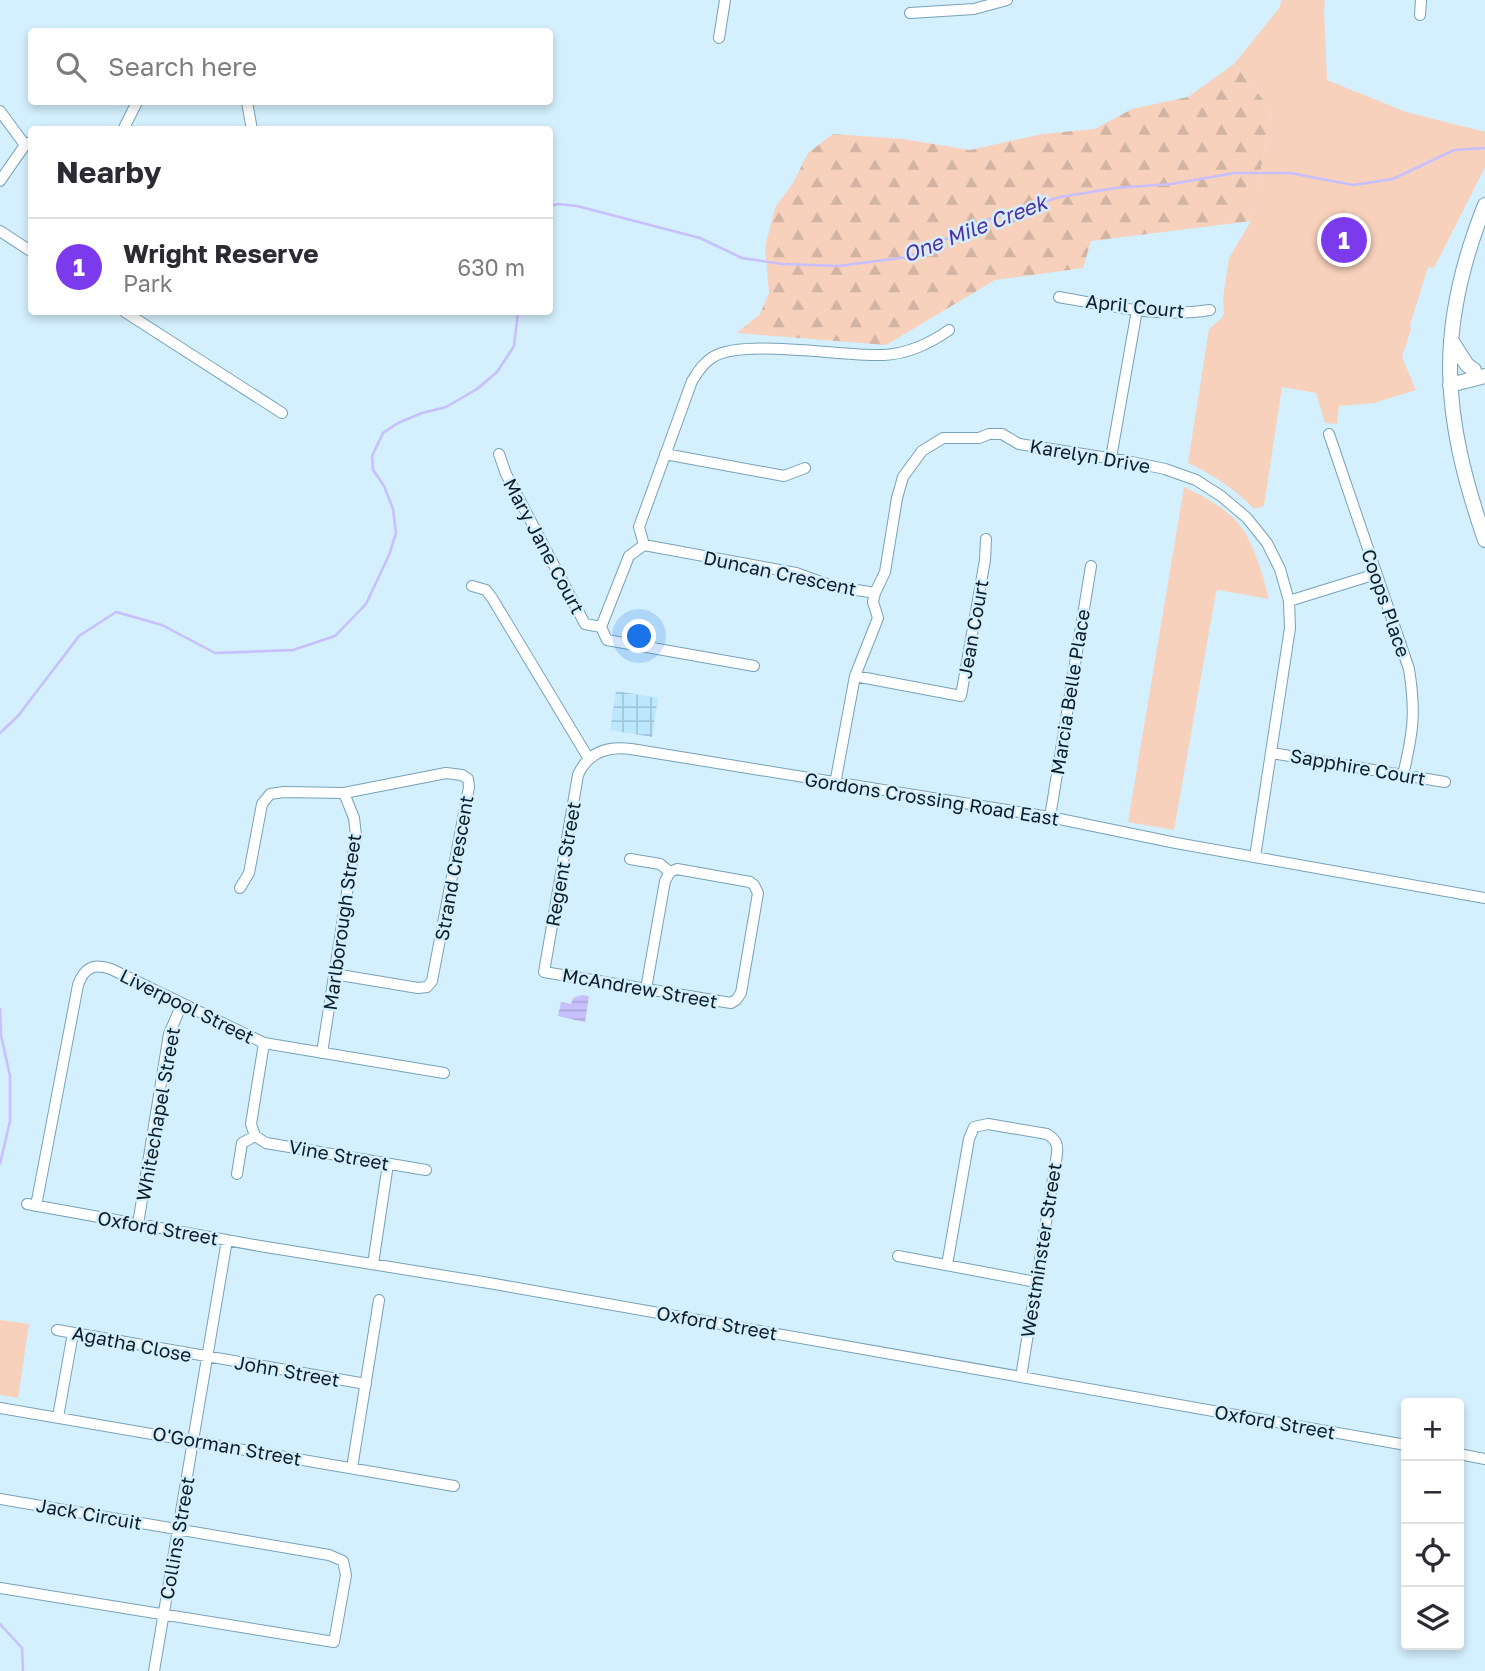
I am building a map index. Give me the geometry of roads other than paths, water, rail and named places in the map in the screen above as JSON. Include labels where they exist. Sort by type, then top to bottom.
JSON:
[{"type":"main road","points":[[1485,205],[1462,274],[1452,319],[1450,379],[1459,453],[1485,540]]},
{"type":"main road","points":[[1451,340],[1466,365],[1481,372]]},
{"type":"main road","points":[[1450,379],[1481,372]]},
{"type":"street","points":[[719,38],[725,0]]},
{"type":"street","points":[[910,13],[974,9],[1007,0]]},
{"type":"street","points":[[1420,15],[1421,0]]},
{"type":"street","points":[[125,126],[136,105]]},
{"type":"street","points":[[248,105],[251,126]]},
{"type":"street","points":[[0,111],[28,143],[0,181]]},
{"type":"street","points":[[0,231],[28,249]]},
{"type":"street","name":"April Court","points":[[1059,297],[1137,310],[1188,313],[1210,310]]},
{"type":"street","points":[[1111,458],[1137,310]]},
{"type":"street","points":[[130,315],[282,413]]},
{"type":"street","points":[[754,666],[607,640],[601,626],[629,556],[644,545],[639,527],[692,381],[702,366],[715,356],[741,348],[887,355],[932,342],[949,330]]},
{"type":"street","name":"Karelyn Drive","points":[[835,784],[855,676],[878,618],[873,602],[885,572],[903,477],[922,451],[943,438],[979,438],[989,434],[1002,434],[1019,444],[1111,458],[1165,469],[1196,480],[1247,517],[1267,543],[1280,569],[1289,601],[1290,628],[1255,857]]},
{"type":"street","name":"Coops Place","points":[[1329,434],[1409,669],[1414,721],[1403,775]]},
{"type":"street","name":"Mary Jane Court","points":[[499,454],[506,474],[585,624],[601,626]]},
{"type":"street","points":[[665,454],[784,475],[805,468]]},
{"type":"street","name":"Jean Court","points":[[855,676],[961,696],[985,560],[986,539]]},
{"type":"street","name":"Duncan Crescent","points":[[644,545],[796,573],[832,586],[875,593]]},
{"type":"street","name":"Marcia Belle Place","points":[[1050,817],[1091,566]]},
{"type":"street","points":[[1289,601],[1376,574]]},
{"type":"street","points":[[472,586],[486,590],[492,598],[589,758]]},
{"type":"street","name":"Gordons Crossing Road East","points":[[589,758],[604,750],[622,748],[1050,817],[1485,898]]},
{"type":"street","name":"Sapphire Court","points":[[1272,753],[1445,782]]},
{"type":"street","name":"Regent Street","points":[[544,972],[579,772],[589,758]]},
{"type":"street","name":"Strand Crescent","points":[[334,974],[418,988],[427,987],[432,981],[469,787],[468,779],[446,773],[344,793]]},
{"type":"street","points":[[240,888],[249,873],[262,804],[270,794],[344,793]]},
{"type":"street","name":"Marlborough Street","points":[[322,1053],[356,835],[354,818],[344,793]]},
{"type":"street","points":[[630,859],[660,864],[670,872],[665,881],[646,989]]},
{"type":"street","name":"McAndrew Street","points":[[544,972],[727,1004],[736,1000],[741,993],[758,897],[757,888],[750,882],[677,869],[670,872]]},
{"type":"street","name":"Liverpool Street","points":[[32,1205],[74,1002],[81,975],[86,969],[102,966],[264,1043],[444,1073]]},
{"type":"street","name":"Whitechapel Street","points":[[138,1224],[169,1034],[181,1004]]},
{"type":"street","points":[[237,1174],[242,1143],[255,1136],[251,1124],[264,1043]]},
{"type":"street","name":"Westminster Street","points":[[947,1265],[969,1139],[974,1127],[988,1124],[1047,1134],[1057,1143],[1057,1154],[1021,1377]]},
{"type":"street","name":"Vine Street","points":[[255,1136],[266,1143],[426,1170]]},
{"type":"street","points":[[373,1265],[388,1164]]},
{"type":"street","name":"Oxford Street","points":[[32,1205],[503,1285],[1401,1444]]},
{"type":"street","name":"Collins Street","points":[[153,1671],[227,1240]]},
{"type":"street","points":[[898,1256],[1036,1282]]},
{"type":"street","name":"John Street","points":[[352,1468],[379,1300]]},
{"type":"street","name":"Agatha Close","points":[[57,1330],[208,1358]]},
{"type":"street","points":[[58,1418],[73,1333]]},
{"type":"street","name":"John Street","points":[[208,1358],[366,1384]]},
{"type":"street","name":"O'Gorman Street","points":[[0,1408],[454,1486]]},
{"type":"street","points":[[1464,1455],[1485,1459]]},
{"type":"street","name":"Jack Circuit","points":[[0,1499],[328,1555],[343,1561],[346,1575],[334,1642],[164,1613]]},
{"type":"street","points":[[0,1588],[164,1613]]},
{"type":"waterway","name":"One Mile Creek","points":[[553,205],[577,206],[700,238],[742,258],[782,264],[838,266],[908,257],[980,222],[1060,197],[1115,188],[1171,184],[1235,173],[1290,173],[1353,185],[1393,179],[1454,150],[1485,148]]},
{"type":"waterway","name":"One Mile Creek","points":[[0,733],[18,716],[79,636],[116,612],[162,625],[215,653],[293,650],[335,636],[366,604],[389,555],[396,533],[393,509],[384,486],[373,470],[372,456],[383,433],[422,413],[446,407],[477,389],[497,372],[514,346],[518,315]]},
{"type":"waterway","name":"One Mile Creek","points":[[0,1009],[1,1035],[10,1076],[10,1121],[0,1164]]},
{"type":"waterway","name":"One Mile Creek","points":[[0,1624],[22,1648],[23,1671]]},
{"type":"place","name":"Wright Reserve","points":[[1344,240]]}]
